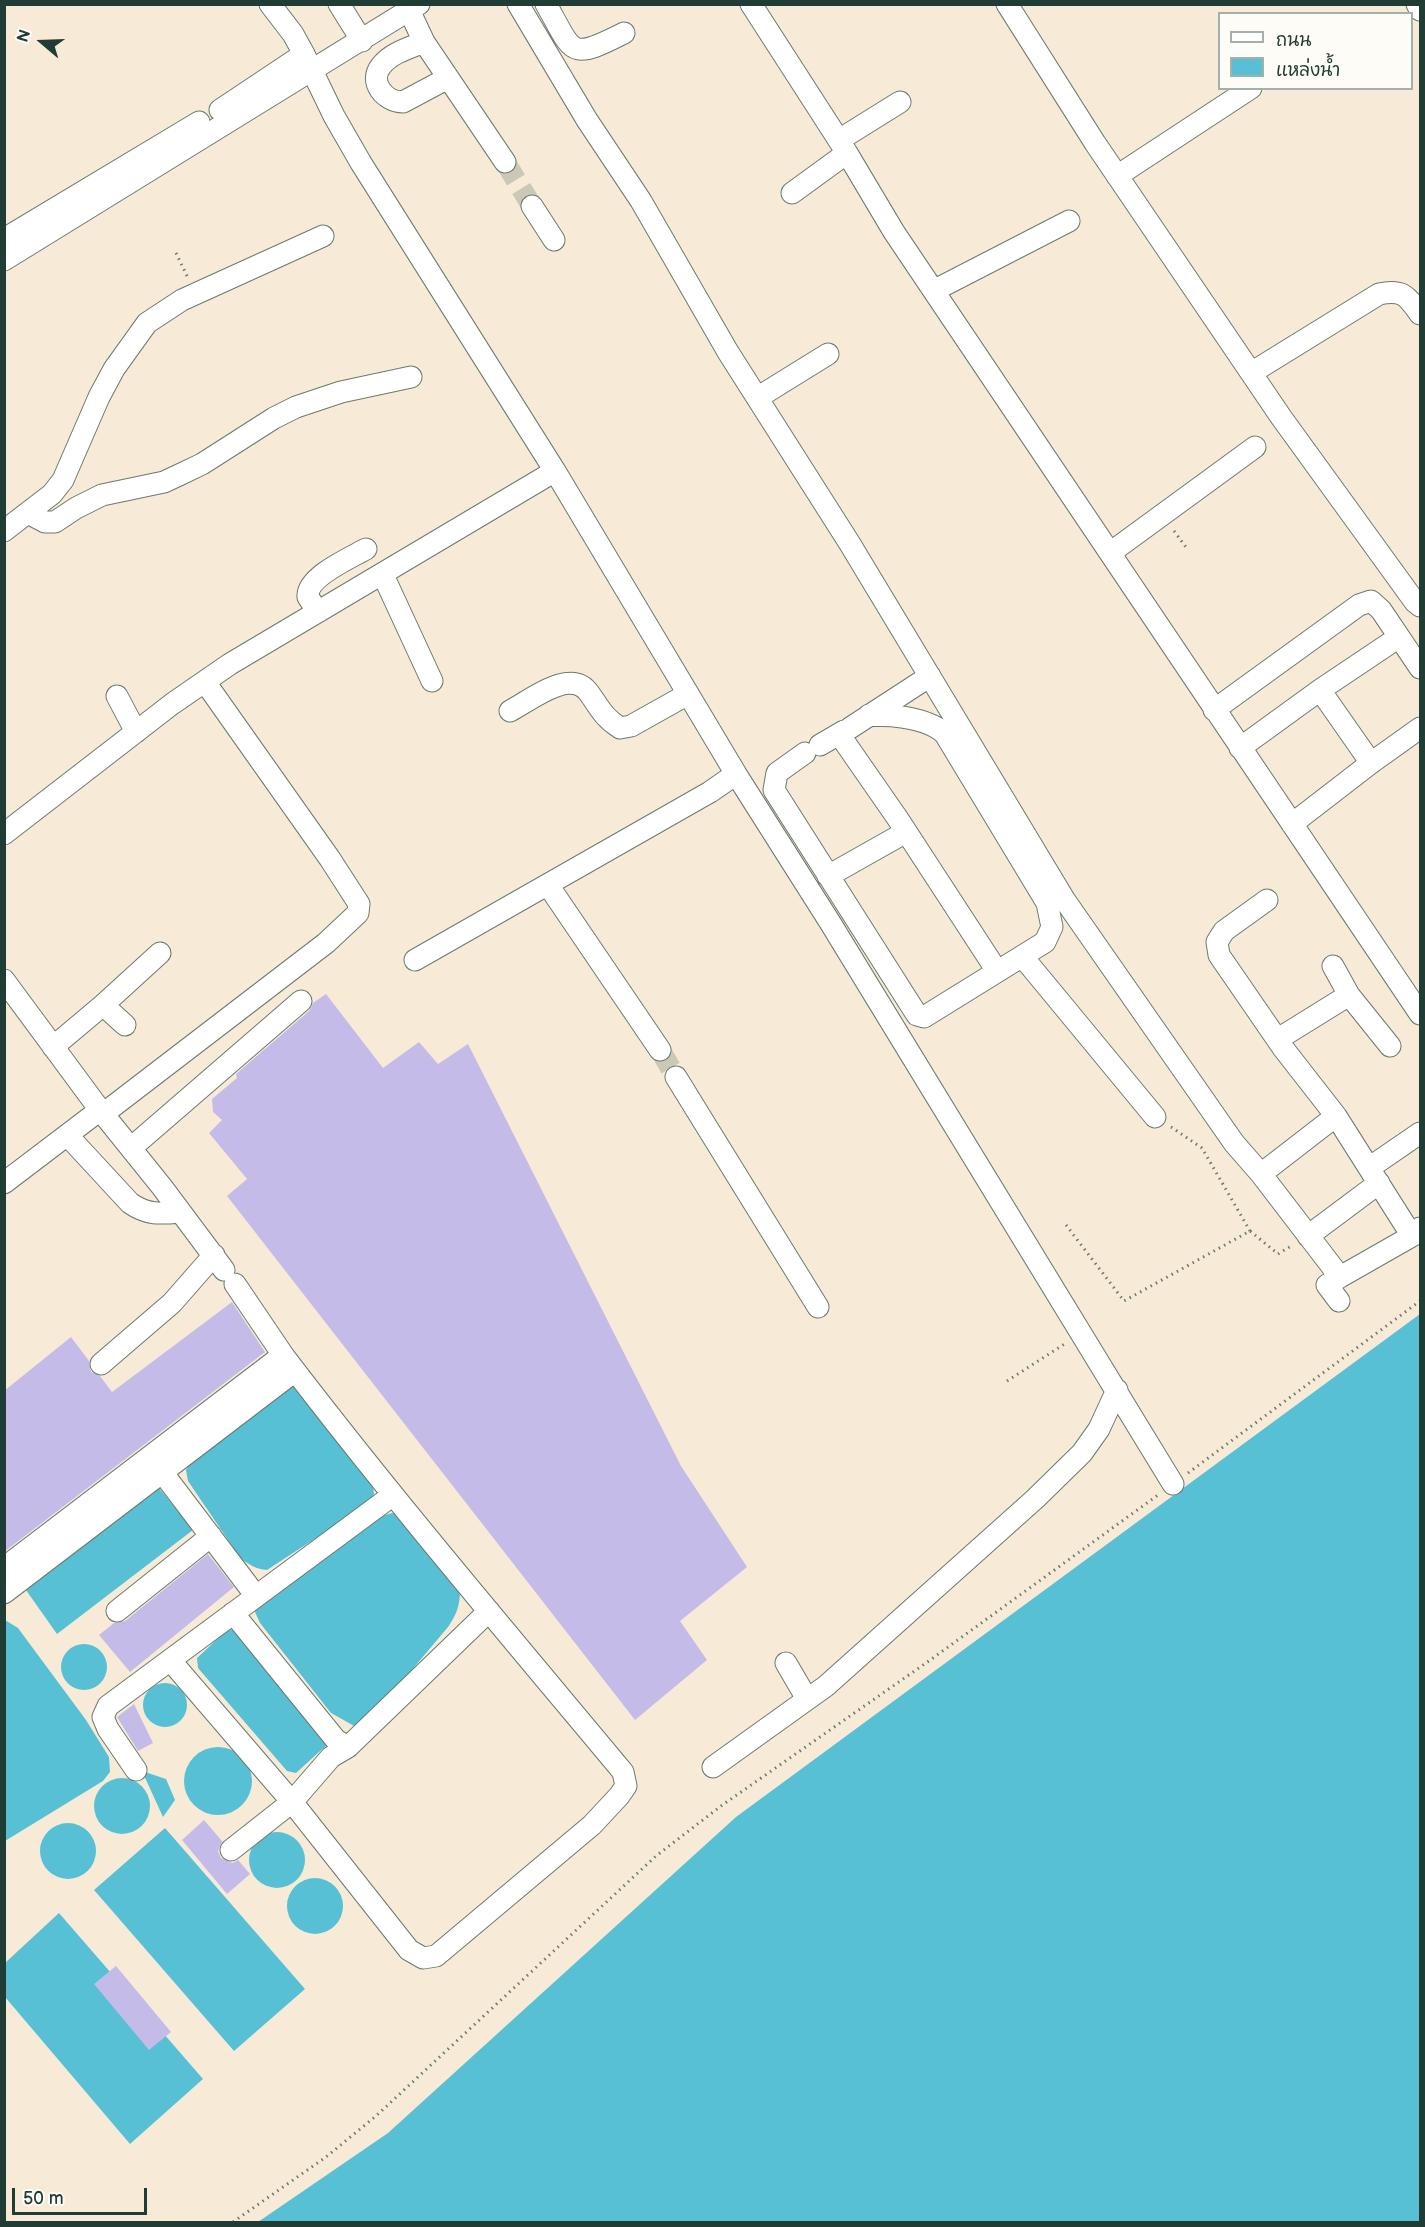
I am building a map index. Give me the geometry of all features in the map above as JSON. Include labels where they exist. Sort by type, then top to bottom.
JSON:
[{"type":"street","points":[[270,4],[292,34],[309,63],[334,116],[361,163],[555,471],[736,774],[831,924],[1170,1479]]},
{"type":"street","points":[[339,4],[362,41]]},
{"type":"street","points":[[518,4],[587,120],[641,201],[728,352],[850,544],[1064,899],[1234,1143],[1261,1174],[1340,1277]]},
{"type":"street","points":[[546,4],[570,46],[582,51],[595,48],[624,33]]},
{"type":"street","points":[[751,4],[843,146],[894,232],[1420,1014]]},
{"type":"street","points":[[1007,4],[1117,176],[1251,373],[1420,606]]},
{"type":"street","points":[[1417,4],[1420,10]]},
{"type":"street","points":[[220,110],[309,63],[362,41],[414,7],[424,42],[505,162]]},
{"type":"street","points":[[424,42],[398,53],[380,67],[377,78],[379,88],[386,98],[395,102],[403,102],[448,78]]},
{"type":"street","points":[[5,253],[278,90],[309,63]]},
{"type":"street","points":[[1117,176],[1248,90]]},
{"type":"street","points":[[792,193],[843,146],[900,102]]},
{"type":"street","points":[[5,253],[199,122]]},
{"type":"street","points":[[532,206],[554,240]]},
{"type":"street","points":[[935,290],[1069,221]]},
{"type":"street","points":[[4,531],[52,494],[63,480],[99,397],[114,369],[147,323],[196,293],[323,236]]},
{"type":"street","points":[[1251,373],[1379,294],[1394,291],[1406,295],[1420,314]]},
{"type":"street","points":[[757,398],[828,354]]},
{"type":"street","points":[[28,513],[45,522],[55,522],[102,495],[164,482],[179,475],[202,464],[274,418],[296,407],[341,392],[411,376]]},
{"type":"street","points":[[1110,553],[1256,447]]},
{"type":"street","points":[[4,834],[205,682],[555,471]]},
{"type":"street","points":[[318,612],[308,597],[309,585],[366,549]]},
{"type":"street","points":[[383,574],[432,681]]},
{"type":"street","points":[[1214,710],[1359,605],[1371,601],[1381,610],[1420,668]]},
{"type":"street","points":[[1240,748],[1399,637]]},
{"type":"street","points":[[869,716],[893,715],[924,722],[937,726],[945,734],[1034,877],[1051,917],[1052,927],[1045,942],[924,1017],[917,1015],[774,790],[777,772],[930,676]]},
{"type":"street","points":[[4,1184],[326,943],[358,914],[359,904],[330,859],[205,682]]},
{"type":"street","points":[[510,711],[562,682],[575,682],[587,690],[605,718],[620,728],[631,726],[688,694]]},
{"type":"street","points":[[1320,690],[1371,763]]},
{"type":"street","points":[[117,696],[136,732]]},
{"type":"street","points":[[1292,824],[1420,728]]},
{"type":"street","points":[[844,731],[906,832],[997,971]]},
{"type":"street","points":[[415,960],[710,792],[736,774]]},
{"type":"street","points":[[828,876],[906,832]]},
{"type":"street","points":[[548,885],[660,1050]]},
{"type":"street","points":[[1267,900],[1224,931],[1217,942],[1219,955],[1336,1116],[1374,1176],[1416,1232],[1328,1285],[1339,1301]]},
{"type":"street","points":[[53,1047],[160,953]]},
{"type":"street","points":[[1022,956],[1155,1117]]},
{"type":"street","points":[[1333,966],[1349,995],[1390,1046]]},
{"type":"street","points":[[4,980],[101,1112],[224,1270],[289,1363],[393,1495],[623,1772],[626,1786],[592,1825],[436,1956],[423,1958],[409,1950],[292,1802],[170,1660]]},
{"type":"street","points":[[1278,1039],[1349,995]]},
{"type":"street","points":[[131,1148],[301,1001]]},
{"type":"street","points":[[103,1005],[125,1025]]},
{"type":"street","points":[[676,1077],[819,1307]]},
{"type":"street","points":[[1261,1174],[1336,1116]]},
{"type":"street","points":[[1308,1236],[1420,1133]]},
{"type":"street","points":[[68,1136],[130,1203],[156,1215],[180,1212]]},
{"type":"street","points":[[101,1364],[172,1303],[224,1270]]},
{"type":"street","points":[[4,1593],[162,1472],[289,1363]]},
{"type":"street","points":[[4,1568],[289,1363]]},
{"type":"street","points":[[713,1767],[826,1686],[1082,1453],[1099,1429],[1117,1390]]},
{"type":"street","points":[[162,1472],[256,1596]]},
{"type":"street","points":[[136,1770],[108,1729],[103,1717],[108,1706],[393,1495]]},
{"type":"street","points":[[117,1611],[211,1536]]},
{"type":"street","points":[[231,1850],[292,1802],[331,1757],[348,1747],[489,1611]]},
{"type":"street","points":[[233,1613],[336,1740],[348,1747]]},
{"type":"street","points":[[786,1663],[807,1699]]},
{"type":"path","points":[[176,253],[196,293]]},
{"type":"path","points":[[1162,515],[1188,550]]},
{"type":"path","points":[[1155,1117],[1202,1148],[1250,1231],[1278,1254],[1308,1236]]},
{"type":"path","points":[[1066,1225],[1124,1301],[1250,1231]]},
{"type":"path","points":[[233,2223],[326,2157],[376,2116],[656,1856],[721,1806],[926,1663],[1170,1479],[1420,1301]]},
{"type":"path","points":[[1007,1381],[1082,1333]]},
{"type":"water","points":[[1420,1314],[1420,2222],[258,2222],[388,2133],[736,1817]]},
{"type":"water","points":[[291,1385],[300,1391],[373,1485],[374,1494],[368,1504],[267,1570],[241,1559],[188,1481],[186,1470],[191,1460]]},
{"type":"water","points":[[155,1483],[193,1530],[57,1634],[21,1583]]},
{"type":"water","points":[[392,1513],[402,1515],[460,1590],[459,1600],[456,1614],[448,1627],[368,1722],[356,1727],[331,1713],[260,1623],[255,1612],[261,1600],[272,1590],[385,1515]]},
{"type":"water","points":[[5,1620],[18,1628],[86,1720],[109,1757],[110,1772],[103,1781],[5,1841]]},
{"type":"water","points":[[228,1629],[241,1632],[330,1742],[296,1773],[287,1771],[198,1668],[197,1658]]},
{"type":"water","points":[[84,1644],[100,1651],[107,1667],[100,1683],[84,1690],[68,1683],[61,1667],[68,1651]]},
{"type":"water","points":[[165,1683],[180,1690],[187,1705],[180,1720],[165,1727],[150,1720],[143,1705],[150,1690]]},
{"type":"water","points":[[218,1747],[231,1750],[242,1757],[249,1768],[252,1781],[249,1794],[242,1805],[231,1812],[218,1815],[205,1812],[194,1805],[187,1794],[184,1781],[187,1768],[194,1757],[205,1750]]},
{"type":"water","points":[[142,1771],[166,1779],[175,1800],[163,1817]]},
{"type":"water","points":[[116,1778],[128,1778],[138,1782],[146,1790],[150,1806],[146,1822],[138,1830],[128,1834],[116,1834],[106,1830],[98,1822],[94,1812],[94,1800],[98,1790],[106,1782]]},
{"type":"water","points":[[62,1823],[74,1823],[84,1827],[92,1835],[96,1851],[92,1867],[84,1875],[74,1879],[62,1879],[52,1875],[44,1867],[40,1857],[40,1845],[44,1835],[52,1827]]},
{"type":"water","points":[[165,1828],[305,1989],[234,2051],[94,1890]]},
{"type":"water","points":[[272,1832],[282,1832],[297,1840],[303,1849],[305,1860],[303,1871],[297,1880],[282,1888],[272,1888],[261,1883],[254,1876],[249,1865],[249,1855],[254,1844],[261,1837]]},
{"type":"water","points":[[309,1878],[321,1878],[331,1882],[339,1890],[343,1906],[339,1922],[331,1930],[321,1934],[309,1934],[299,1930],[291,1922],[287,1912],[287,1900],[291,1890],[299,1882]]},
{"type":"water","points":[[59,1913],[203,2079],[130,2144],[5,1997],[5,1963]]},
{"type":"building","points":[[326,994],[383,1068],[419,1042],[438,1064],[468,1044],[681,1466],[747,1567],[680,1621],[707,1660],[635,1720],[227,1196],[247,1179],[209,1133],[222,1120],[213,1112],[212,1099],[237,1078],[236,1074],[309,1011],[313,1003]]},
{"type":"building","points":[[232,1302],[265,1352],[4,1552],[4,1391],[71,1337],[89,1361],[91,1372],[100,1376],[112,1392]]},
{"type":"building","points":[[208,1554],[234,1587],[130,1672],[99,1635],[114,1623],[125,1621]]},
{"type":"building","points":[[134,1704],[153,1743],[138,1751],[117,1717]]},
{"type":"building","points":[[204,1820],[222,1841],[218,1851],[221,1858],[232,1863],[238,1860],[250,1874],[227,1894],[182,1840]]},
{"type":"building","points":[[116,1966],[171,2032],[149,2050],[94,1984]]},
{"type":"tunnel","points":[[505,162],[532,206]]},
{"type":"tunnel","points":[[660,1050],[676,1077]]}]
